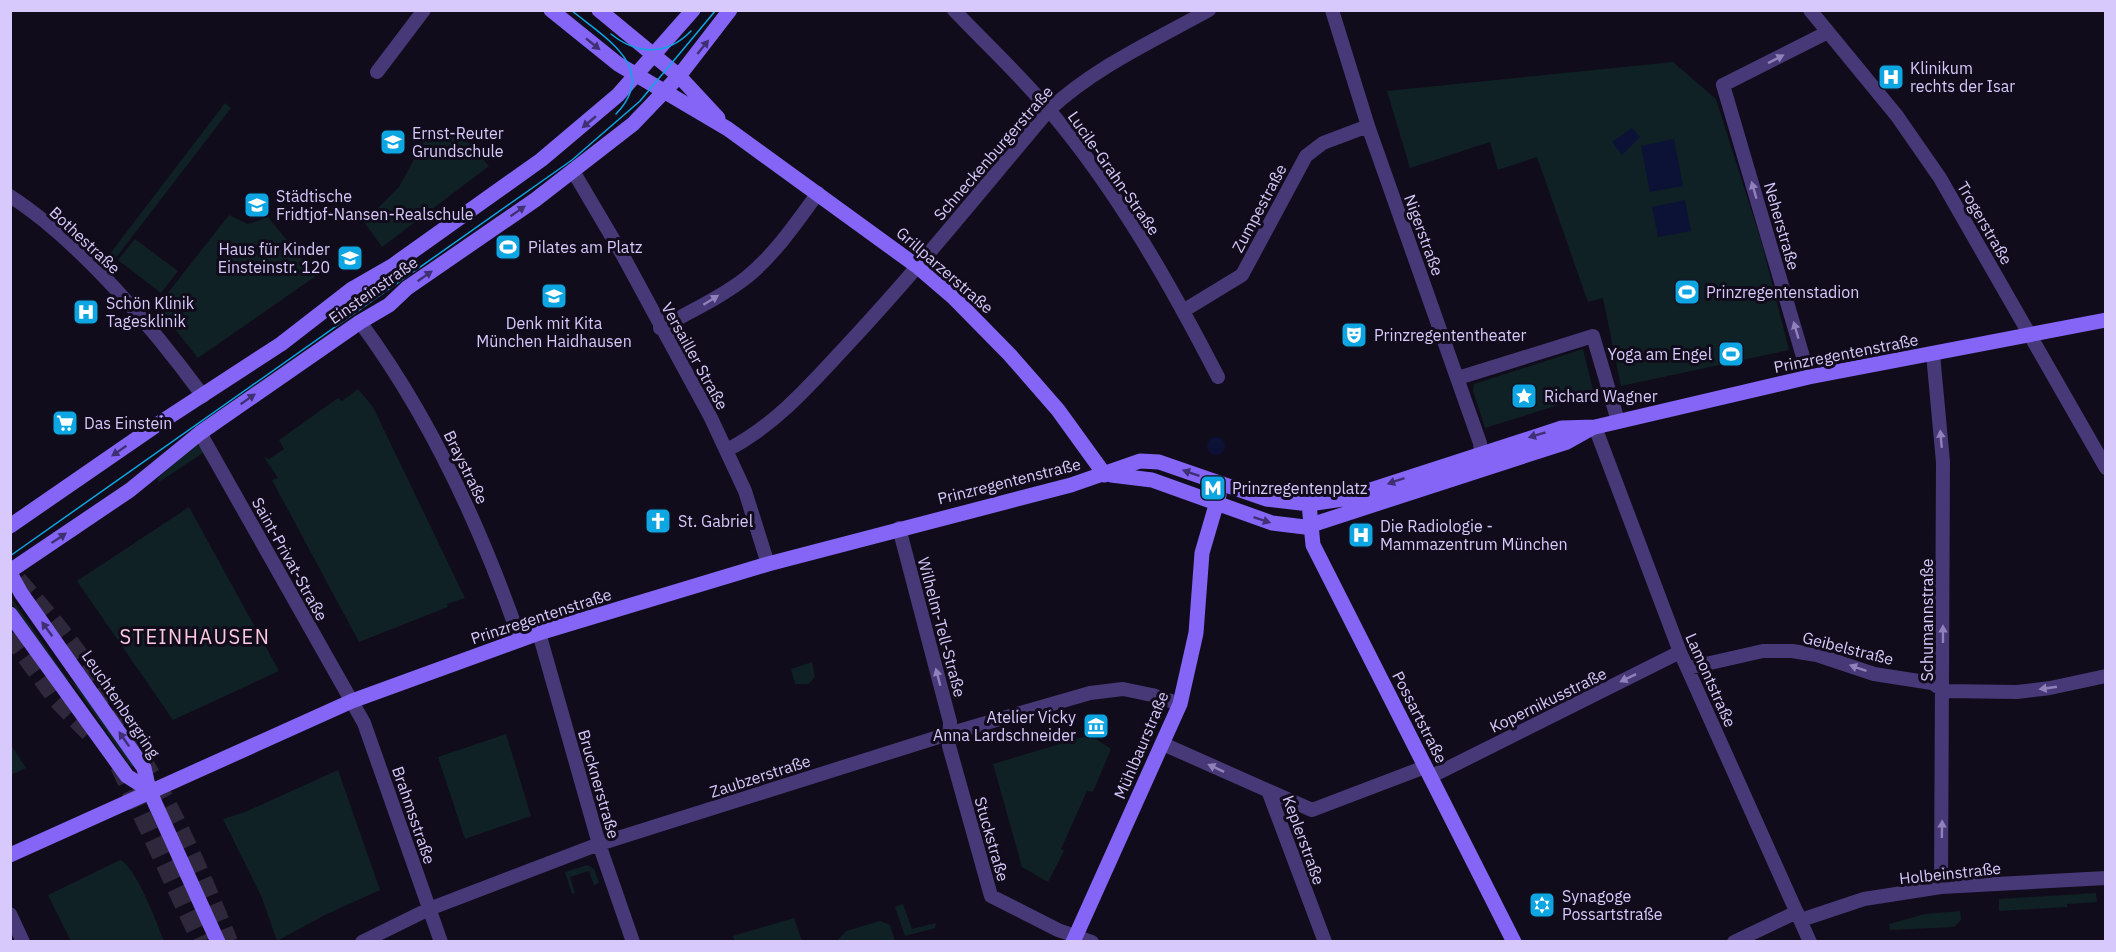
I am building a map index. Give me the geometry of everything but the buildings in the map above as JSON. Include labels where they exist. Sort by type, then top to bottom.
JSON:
[{"type":"main road","name":"Grillparzerstraße","points":[[551,10],[618,64],[728,129],[918,267],[953,297],[1010,355],[1067,422],[1105,474]]},
{"type":"main road","name":"Grillparzerstraße","points":[[599,10],[679,76],[728,129]]},
{"type":"main road","name":"Einsteinstraße","points":[[10,526],[281,344],[352,289],[392,267],[541,160],[600,112],[693,10]]},
{"type":"main road","name":"Einsteinstraße","points":[[10,572],[136,485],[200,433],[360,322],[389,305],[407,288],[573,171],[633,124],[665,92],[730,10]]},
{"type":"main road","name":"Prinzregentenstraße","points":[[10,855],[149,790],[352,701],[539,633],[768,564],[1105,474],[1140,461],[1151,460],[1274,501],[1309,504],[1353,496],[1562,428],[1595,427],[1809,377],[2106,320]]},
{"type":"main road","name":"Prinzregentenstraße","points":[[1105,474],[1143,477],[1272,523],[1309,527],[1567,442],[1595,427]]},
{"type":"main road","name":"Mühlbaurstraße","points":[[1075,939],[1180,704],[1196,633],[1202,553],[1223,483]]},
{"type":"main road","name":"Possartstraße","points":[[1309,504],[1309,527],[1313,545],[1514,942]]},
{"type":"main road","name":"Leuchtenbergring","points":[[10,572],[21,593],[144,768],[149,790]]},
{"type":"main road","name":"Leuchtenbergring","points":[[10,614],[127,776],[149,790]]},
{"type":"main road","points":[[149,790],[218,942]]},
{"type":"street","points":[[378,72],[424,10]]},
{"type":"street","name":"Lucile-Grahn-Straße","points":[[954,10],[1049,110],[1124,214],[1183,311],[1218,377]]},
{"type":"street","name":"Schneckenburgerstraße","points":[[727,450],[771,424],[918,267],[1049,110],[1067,93],[1113,63],[1209,10]]},
{"type":"street","name":"Nigerstraße","points":[[1332,10],[1368,126],[1458,378],[1481,453],[1482,470]]},
{"type":"street","name":"Trogerstraße","points":[[1810,10],[1897,116],[1940,178],[2032,335],[2106,468]]},
{"type":"street","name":"Neherstraße","points":[[1809,377],[1724,85],[1828,32]]},
{"type":"street","name":"Zumpestraße","points":[[1183,311],[1242,275],[1306,156],[1323,143],[1368,126]]},
{"type":"street","name":"Versailler Straße","points":[[573,171],[622,254],[727,450],[745,491],[768,564]]},
{"type":"street","points":[[660,328],[709,303],[747,276],[780,242],[818,193]]},
{"type":"street","name":"Bothestraße","points":[[10,196],[97,272],[139,316],[203,396]]},
{"type":"street","name":"Braystraße","points":[[360,322],[418,407],[462,493],[520,640]]},
{"type":"street","points":[[1458,378],[1593,336],[1618,421]]},
{"type":"street","name":"Schumannstraße","points":[[1933,354],[1943,462],[1944,691],[1941,887]]},
{"type":"street","name":"Lamontstraße","points":[[1595,427],[1680,652],[1810,942]]},
{"type":"street","name":"Saint-Privat-Straße","points":[[200,433],[352,701]]},
{"type":"street","name":"Wilhelm-Tell-Straße","points":[[899,528],[950,722],[948,734]]},
{"type":"street","name":"Brucknerstraße","points":[[539,633],[599,844],[633,942]]},
{"type":"street","name":"Geibelstraße","points":[[1688,668],[1763,651],[1792,651],[1817,655],[1874,674],[1932,684],[1944,691],[2017,692],[2050,688],[2106,676]]},
{"type":"street","name":"Kopernikusstraße","points":[[1269,793],[1312,810],[1427,772],[1680,652]]},
{"type":"street","name":"Zaubzerstraße","points":[[362,942],[429,909],[599,844],[948,734],[1090,693],[1123,689],[1180,704]]},
{"type":"street","name":"Brahmsstraße","points":[[352,701],[364,723],[441,942]]},
{"type":"street","name":"Stuckstraße","points":[[948,734],[991,896],[1075,939],[1092,942]]},
{"type":"street","name":"Keplerstraße","points":[[1162,744],[1269,793],[1325,942]]},
{"type":"street","name":"Holbeinstraße","points":[[1734,942],[1799,916],[1864,899],[1941,887],[2106,878]]},
{"type":"street","points":[[10,914],[23,942]]},
{"type":"shaded area","points":[[1673,62],[1716,99],[1762,244],[1789,350],[1621,386],[1603,298],[1588,302],[1537,157],[1498,170],[1490,142],[1410,168],[1387,91]]},
{"type":"shaded area","points":[[225,103],[231,108],[115,259],[109,255]]},
{"type":"shaded area","points":[[457,130],[489,166],[382,247],[364,222],[399,187],[424,141]]},
{"type":"shaded area","points":[[229,215],[248,224],[268,217],[316,276],[198,358],[155,304],[160,303]]},
{"type":"shaded area","points":[[135,239],[178,271],[161,293],[118,260]]},
{"type":"shaded area","points":[[1583,349],[1594,394],[1485,428],[1473,391],[1474,384]]},
{"type":"shaded area","points":[[358,389],[373,407],[465,598],[359,642],[272,480],[278,478],[264,457],[269,459],[284,449],[279,440],[338,398],[342,401]]},
{"type":"shaded area","points":[[196,444],[206,451],[159,482],[157,479]]},
{"type":"shaded area","points":[[189,507],[279,671],[173,720],[77,581]]},
{"type":"shaded area","points":[[12,599],[66,677],[80,688],[134,766],[131,767],[74,685],[63,676],[11,602]]},
{"type":"shaded area","points":[[812,662],[815,677],[808,684],[795,684],[791,669]]},
{"type":"shaded area","points":[[506,734],[531,816],[465,839],[438,757]]},
{"type":"shaded area","points":[[1090,735],[1111,749],[1093,792],[1087,791],[1061,849],[1064,851],[1048,882],[1022,867],[993,764]]},
{"type":"shaded area","points":[[11,745],[26,768],[10,775]]},
{"type":"shaded area","points":[[338,770],[380,890],[325,915],[277,941],[262,898],[223,819],[245,812]]},
{"type":"shaded area","points":[[120,860],[126,864],[139,884],[164,941],[71,941],[48,895]]},
{"type":"shaded area","points":[[587,865],[594,869],[599,883],[594,885],[589,871],[570,877],[575,893],[572,894],[565,872]]},
{"type":"shaded area","points":[[2096,893],[2097,902],[2067,904],[2067,907],[1999,911],[1999,899]]},
{"type":"shaded area","points":[[903,904],[912,929],[936,923],[935,928],[905,936],[895,907]]},
{"type":"shaded area","points":[[1960,911],[1961,920],[1954,927],[1890,930],[1889,924],[1925,914]]},
{"type":"shaded area","points":[[794,918],[802,941],[735,941],[733,936]]},
{"type":"shaded area","points":[[880,921],[890,925],[895,941],[837,941],[846,931]]},
{"type":"water","points":[[1632,128],[1640,137],[1622,155],[1612,142]]},
{"type":"water","points":[[1674,139],[1683,186],[1650,192],[1641,146]]},
{"type":"water","points":[[1685,200],[1691,231],[1658,237],[1652,207]]},
{"type":"water","points":[[1216,437],[1222,440],[1225,446],[1222,452],[1216,455],[1210,452],[1207,446],[1210,440]]},
{"type":"tunnel","points":[[18,580],[86,663],[115,708],[139,755]]},
{"type":"tunnel","points":[[10,635],[57,700],[95,739]]},
{"type":"tunnel","points":[[142,759],[200,872],[229,942]]},
{"type":"tunnel","points":[[119,766],[201,942]]},
{"type":"tram line","points":[[571,10],[612,43],[623,55],[630,68],[632,82],[628,97],[616,114]]},
{"type":"tram line","points":[[10,556],[572,160],[640,101],[716,10]]},
{"type":"tram line","points":[[611,34],[631,46],[652,50],[672,45],[691,31]]},
{"type":"place","name":"Klinikum rechts der Isar","points":[[1891,77]]},
{"type":"place","name":"Ernst-Reuter Grundschule","points":[[393,142]]},
{"type":"place","name":"Städtische Fridtjof-Nansen-Realschule","points":[[257,205]]},
{"type":"place","name":"Pilates am Platz","points":[[508,247]]},
{"type":"place","name":"Haus für Kinder Einsteinstr. 120","points":[[350,258]]},
{"type":"place","name":"Prinzregentenstadion","points":[[1687,292]]},
{"type":"place","name":"Denk mit Kita München Haidhausen","points":[[554,296]]},
{"type":"place","name":"Schön Klinik Tagesklinik","points":[[86,312]]},
{"type":"place","name":"Prinzregententheater","points":[[1354,335]]},
{"type":"place","name":"Yoga am Engel","points":[[1731,354]]},
{"type":"place","name":"Richard Wagner","points":[[1524,396]]},
{"type":"place","name":"Das Einstein","points":[[65,423]]},
{"type":"place","name":"Prinzregentenplatz","points":[[1213,488]]},
{"type":"place","name":"St. Gabriel","points":[[658,521]]},
{"type":"place","name":"Die Radiologie - Mammazentrum München","points":[[1361,535]]},
{"type":"place","name":"Atelier Vicky Anna Lardschneider","points":[[1096,726]]},
{"type":"place","name":"Synagoge Possartstraße","points":[[1542,905]]},
{"type":"district","name":"STEINHAUSEN","points":[[195,636]]}]
